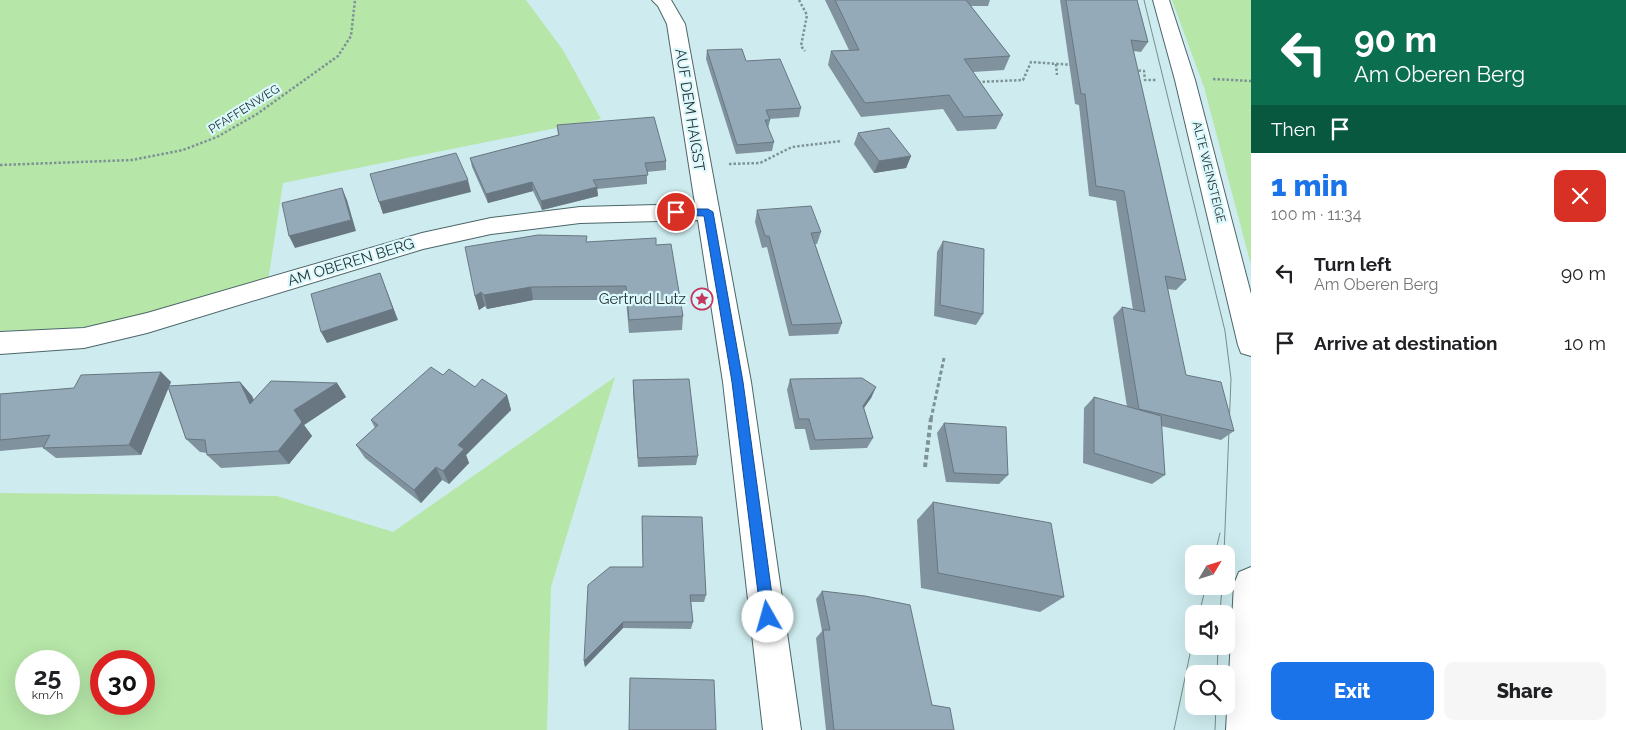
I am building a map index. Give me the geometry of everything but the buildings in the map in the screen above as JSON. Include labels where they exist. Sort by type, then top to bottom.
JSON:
[{"type":"street","name":"AUF DEM HAIGST","points":[[660,0],[665,3],[676,24],[737,382],[782,730]]},
{"type":"street","name":"ALTE WEINSTEIGE","points":[[1161,0],[1185,80],[1251,345]]},
{"type":"street","name":"AM OBEREN BERG","points":[[0,344],[84,338],[147,323],[422,241],[491,226],[580,215],[708,212]]},
{"type":"street","points":[[1244,730],[1251,584]]},
{"type":"path","name":"PFAFFENWEG","points":[[0,165],[126,160],[168,154],[207,142],[236,127],[339,55],[349,42],[356,0]]},
{"type":"path","points":[[799,0],[808,15],[801,46],[805,51]]},
{"type":"path","points":[[975,83],[1023,80],[1031,62],[1082,66]]},
{"type":"path","points":[[1056,64],[1057,75]]},
{"type":"path","points":[[1126,70],[1144,71],[1145,80],[1164,80]]},
{"type":"path","points":[[1209,78],[1251,80]]},
{"type":"path","points":[[699,166],[760,163],[792,147],[842,141]]},
{"type":"path","points":[[925,467],[930,422],[944,358]]},
{"type":"green space","points":[[0,0],[526,0],[563,50],[601,119],[283,183],[267,288],[129,327],[0,331]]},
{"type":"green space","points":[[1172,0],[1251,0],[1251,265],[1204,87]]},
{"type":"green space","points":[[615,377],[551,587],[547,730],[0,730],[0,493],[277,496],[393,532]]},
{"type":"tram line","points":[[1144,0],[1225,331],[1231,379],[1224,545]]},
{"type":"tram line","points":[[1217,545],[1220,533]]},
{"type":"tram line","points":[[1201,605],[1204,595]]},
{"type":"tram line","points":[[1221,595],[1221,605]]},
{"type":"tram line","points":[[1174,730],[1190,655]]},
{"type":"tram line","points":[[1217,665],[1218,655]]},
{"type":"tram line","points":[[1215,730],[1216,715]]},
{"type":"place","name":"Gertrud Lutz","points":[[702,299]]},
{"type":"route","points":[[676,212],[708,212],[737,382],[768,617]]}]
